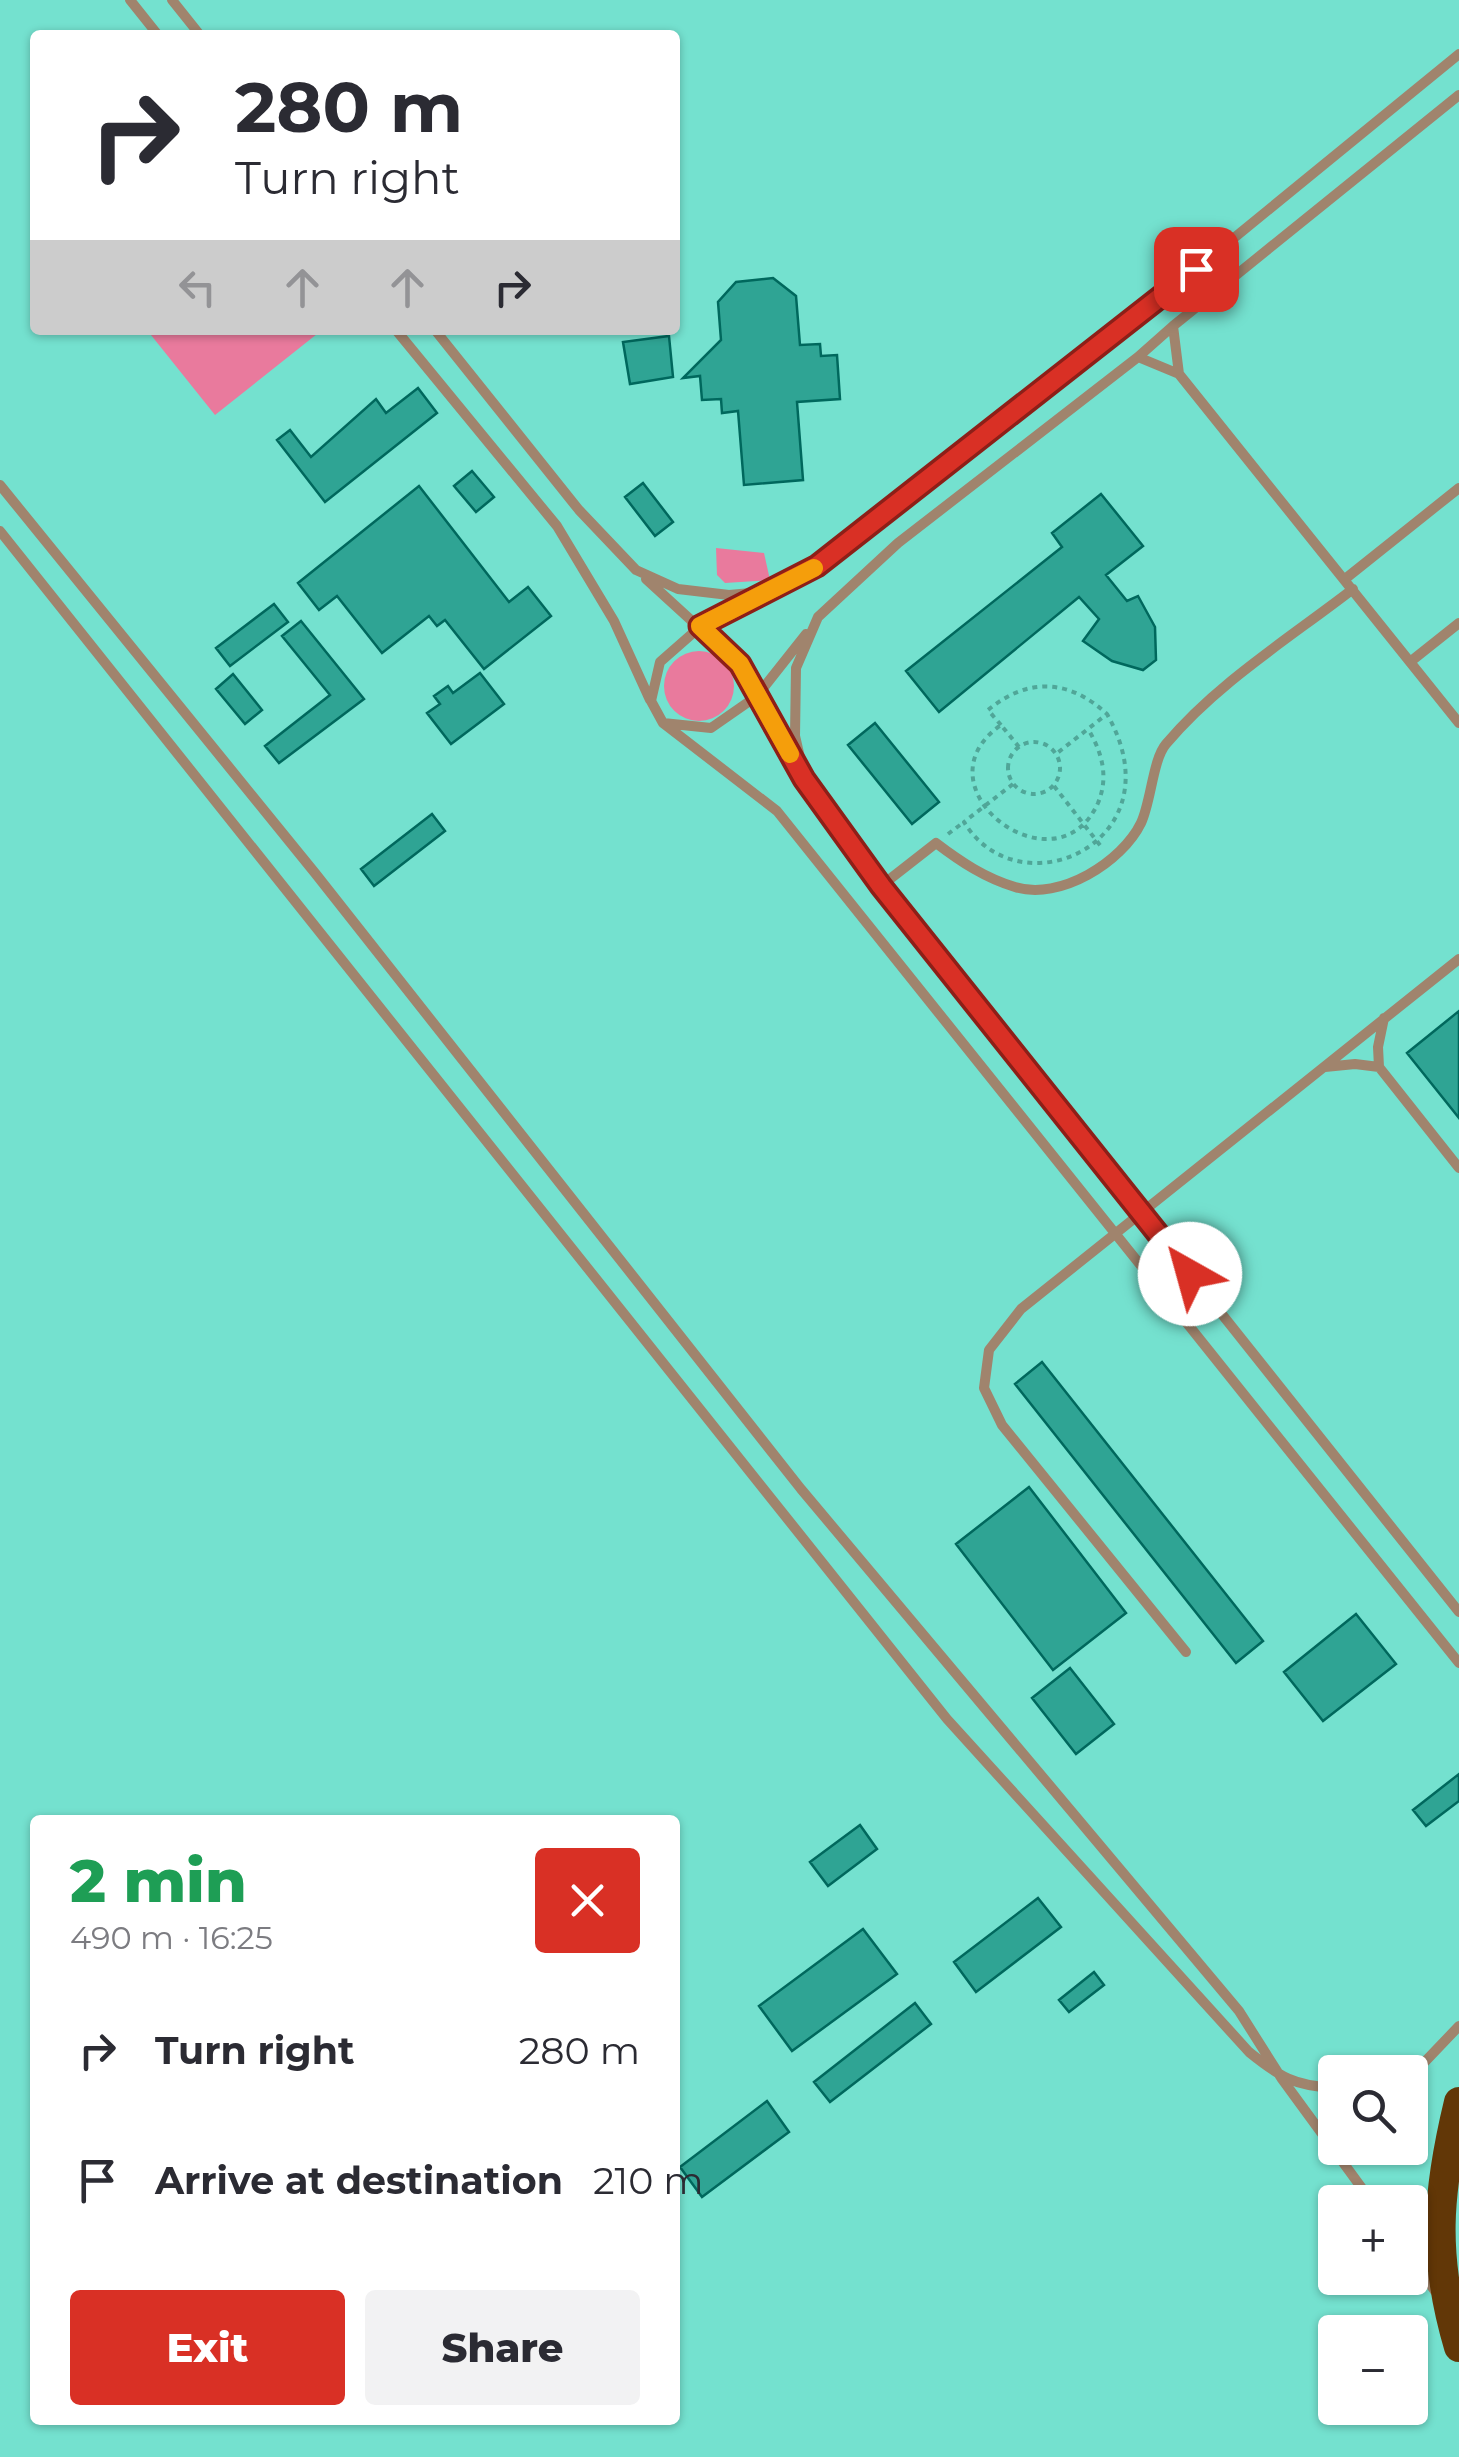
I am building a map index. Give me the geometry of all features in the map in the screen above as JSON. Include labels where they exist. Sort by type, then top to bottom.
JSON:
[{"type":"highway","points":[[1459,2102],[1442,2174],[1440,2264],[1459,2347]]},
{"type":"lane","points":[[130,0],[154,30]]},
{"type":"lane","points":[[172,0],[196,30]]},
{"type":"lane","points":[[650,701],[660,662],[700,626],[817,566],[1196,269],[1459,54]]},
{"type":"lane","points":[[663,723],[711,728],[757,696],[818,617],[898,543],[1138,357],[1459,95]]},
{"type":"lane","points":[[1173,326],[1179,374]]},
{"type":"lane","points":[[400,335],[557,526],[614,621],[663,723],[777,811],[1459,1663]]},
{"type":"lane","points":[[440,335],[579,510],[636,570],[740,664],[804,779],[881,886],[1459,1612]]},
{"type":"lane","points":[[1138,357],[1179,374],[1459,724]]},
{"type":"lane","points":[[0,486],[315,873],[813,1504],[1238,2011],[1360,2185]]},
{"type":"lane","points":[[881,886],[936,844],[970,869],[1019,889],[1065,885],[1112,862],[1141,824],[1162,747],[1208,702],[1459,488]]},
{"type":"lane","points":[[0,531],[948,1719],[1249,2052],[1282,2078],[1318,2087]]},
{"type":"lane","points":[[636,570],[678,589],[729,595],[770,592]]},
{"type":"lane","points":[[804,779],[794,736],[796,668],[818,617]]},
{"type":"lane","points":[[1410,662],[1459,623]]},
{"type":"lane","points":[[1186,1652],[1002,1425],[984,1388],[989,1350],[1021,1309],[1459,959]]},
{"type":"lane","points":[[1384,1018],[1378,1068],[1459,1168]]},
{"type":"lane","points":[[1324,1067],[1356,1064],[1378,1068]]},
{"type":"lane","points":[[1428,2058],[1459,2026]]},
{"type":"lane","points":[[1428,2281],[1450,2312]]},
{"type":"path","points":[[1014,784],[964,822],[970,832],[1017,860],[1060,860],[1097,842],[1118,814],[1126,789],[1126,760],[1120,736],[1107,714],[1072,689],[1050,684],[1028,686],[988,710],[1019,747]]},
{"type":"path","points":[[1056,754],[1107,714]]},
{"type":"path","points":[[1001,725],[979,746],[971,765],[971,783],[1002,824],[1032,840],[1070,834],[1096,806],[1104,786],[1104,762],[1088,729]]},
{"type":"path","points":[[1033,742],[1046,745],[1056,754],[1060,773],[1054,786],[1025,794],[1014,784],[1007,766],[1019,747],[1033,742]]},
{"type":"path","points":[[1054,786],[1112,862]]},
{"type":"shaded area","points":[[151,335],[316,335],[215,415]]},
{"type":"shaded area","points":[[716,548],[764,553],[770,580],[725,583],[717,575]]},
{"type":"shaded area","points":[[699,651],[724,661],[734,686],[724,711],[699,721],[674,711],[664,686],[674,661]]},
{"type":"building","points":[[773,278],[796,296],[800,345],[820,344],[821,356],[837,355],[840,399],[797,402],[803,480],[744,485],[738,411],[722,413],[721,399],[702,400],[700,376],[683,378],[721,340],[718,302],[736,282]]},
{"type":"building","points":[[669,336],[673,377],[630,384],[623,342]]},
{"type":"building","points":[[418,388],[437,413],[325,502],[277,440],[290,430],[311,457],[376,399],[386,413]]},
{"type":"building","points":[[472,471],[494,497],[476,512],[454,486]]},
{"type":"building","points":[[643,483],[673,522],[655,536],[625,497]]},
{"type":"building","points":[[419,486],[509,602],[528,587],[551,616],[484,669],[445,620],[437,626],[429,616],[382,653],[337,596],[319,610],[298,583]]},
{"type":"building","points":[[1101,494],[1143,546],[1106,575],[1127,601],[1138,596],[1155,627],[1156,660],[1143,670],[1112,661],[1083,641],[1099,619],[1079,597],[939,712],[906,671],[1062,547],[1052,533]]},
{"type":"building","points":[[274,604],[288,622],[230,666],[216,648]]},
{"type":"building","points":[[301,621],[364,699],[279,763],[265,746],[330,695],[282,636]]},
{"type":"building","points":[[480,673],[504,704],[451,744],[427,713],[440,704],[434,696],[448,686],[453,693]]},
{"type":"building","points":[[233,674],[262,710],[245,724],[216,689]]},
{"type":"building","points":[[875,723],[939,802],[912,824],[848,745]]},
{"type":"building","points":[[432,814],[445,831],[374,886],[361,869]]},
{"type":"building","points":[[1459,1011],[1459,1118],[1407,1053]]},
{"type":"building","points":[[1042,1362],[1263,1641],[1236,1663],[1015,1384]]},
{"type":"building","points":[[1029,1487],[1126,1613],[1053,1670],[956,1544]]},
{"type":"building","points":[[1356,1614],[1396,1664],[1323,1721],[1284,1672]]},
{"type":"building","points":[[1070,1668],[1114,1724],[1076,1754],[1032,1698]]},
{"type":"building","points":[[1459,1774],[1459,1801],[1426,1826],[1413,1810]]},
{"type":"building","points":[[860,1825],[877,1849],[828,1886],[810,1862]]},
{"type":"building","points":[[1038,1898],[1061,1927],[976,1992],[954,1962]]},
{"type":"building","points":[[863,1929],[897,1974],[792,2051],[759,2006]]},
{"type":"building","points":[[1094,1972],[1104,1985],[1069,2012],[1059,2000]]},
{"type":"building","points":[[915,2003],[931,2024],[830,2102],[814,2082]]},
{"type":"building","points":[[767,2101],[789,2132],[702,2197],[680,2167]]},
{"type":"slow traffic","points":[[790,754],[740,664],[700,626],[814,568]]},
{"type":"route","points":[[1190,1274],[881,886],[804,779],[740,664],[700,626],[817,566],[1196,269]]}]
